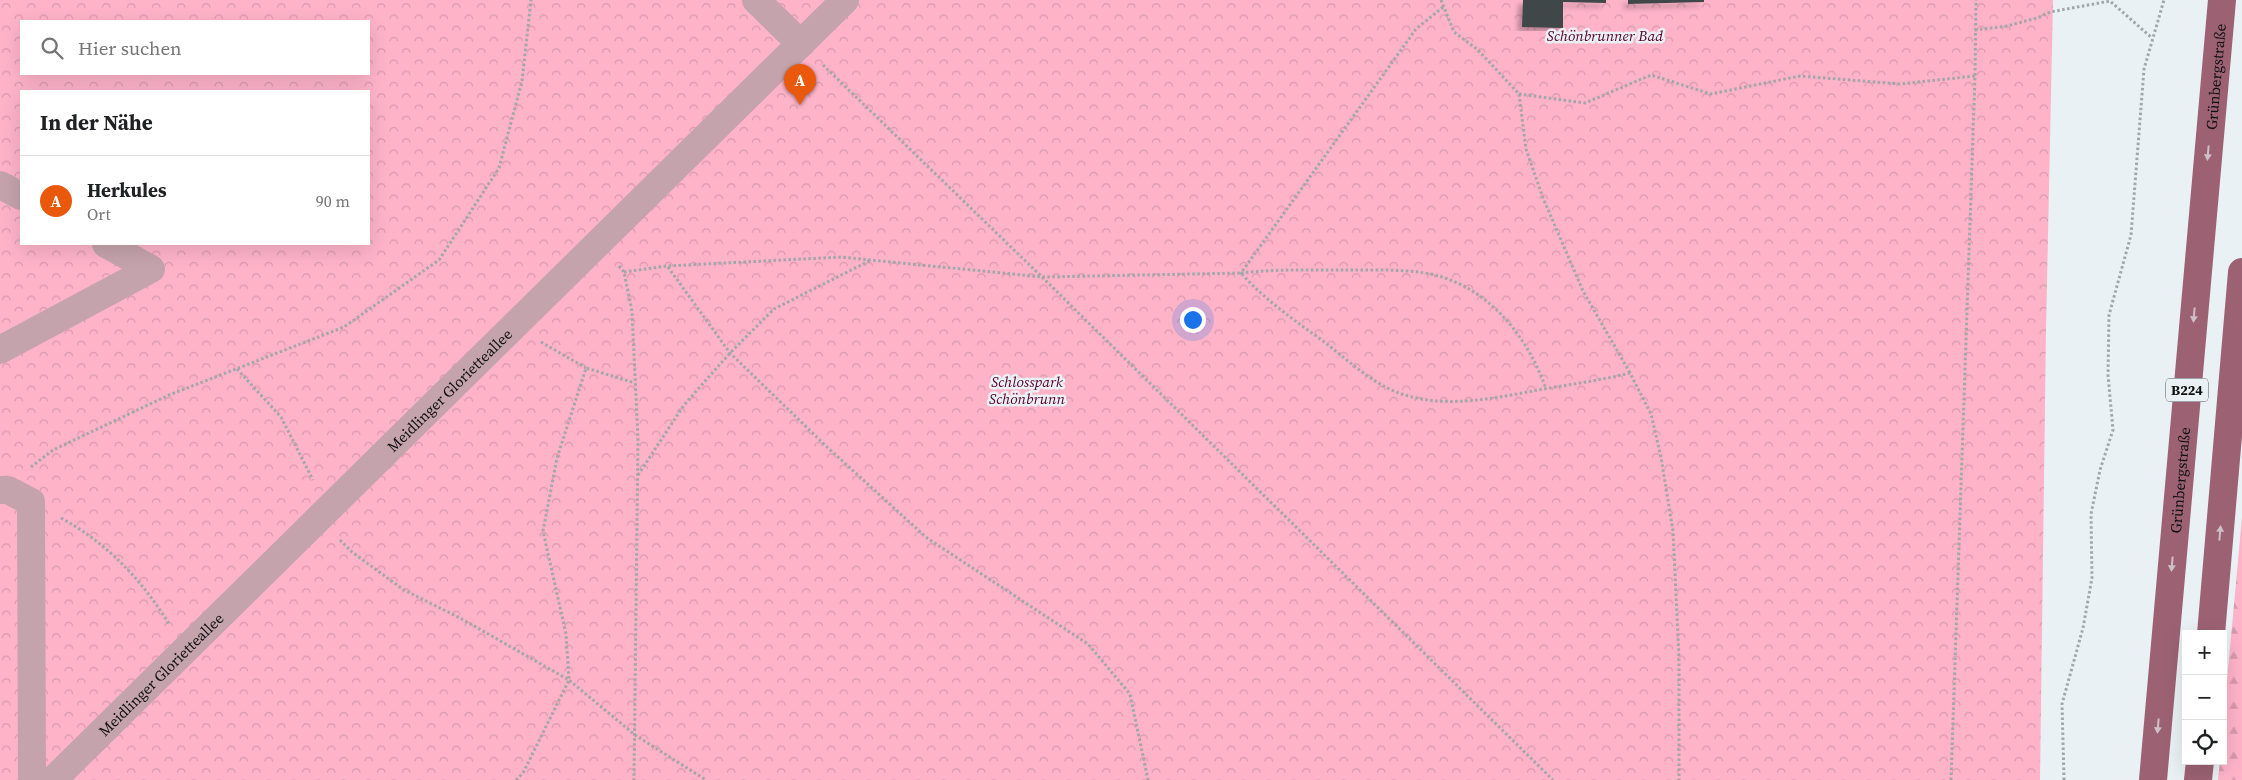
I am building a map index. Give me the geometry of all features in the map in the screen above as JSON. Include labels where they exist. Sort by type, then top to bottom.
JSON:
[{"type":"main road","name":"Grünbergstraße","points":[[2153,780],[2222,0]]},
{"type":"main road","points":[[2211,630],[2242,272]]},
{"type":"main road","points":[[2198,780],[2200,765]]},
{"type":"street","points":[[756,0],[801,44]]},
{"type":"street","name":"Meidlinger Glorietteallee","points":[[53,780],[845,0]]},
{"type":"street","points":[[0,185],[20,195]]},
{"type":"street","points":[[0,350],[151,269],[108,245]]},
{"type":"street","points":[[13,494],[32,780]]},
{"type":"path","points":[[185,650],[153,599],[117,557],[72,524],[13,494],[37,461],[53,450],[169,395],[344,327],[438,260],[499,168],[522,81],[531,0]]},
{"type":"path","points":[[1441,0],[1454,32],[1478,50],[1519,94],[1526,149],[1543,198],[1583,291],[1646,401],[1663,466],[1673,531],[1679,658],[1679,780]]},
{"type":"path","points":[[1952,780],[1976,0]]},
{"type":"path","points":[[2064,780],[2062,704],[2083,628],[2092,578],[2091,514],[2100,470],[2113,430],[2108,374],[2109,315],[2131,235],[2144,69],[2164,0]]},
{"type":"path","points":[[1975,30],[2007,26],[2037,18],[2050,12],[2110,1],[2152,38]]},
{"type":"path","points":[[1241,273],[1416,29],[1443,7]]},
{"type":"path","points":[[801,44],[1042,277],[1553,780]]},
{"type":"path","points":[[1519,94],[1585,103],[1651,75],[1711,94],[1800,76],[1900,84],[1975,76]]},
{"type":"path","points":[[598,244],[624,272],[632,311],[638,475],[634,780]]},
{"type":"path","points":[[624,272],[667,266],[841,258],[1042,277],[1241,273],[1268,270],[1356,270],[1425,273],[1444,278],[1482,297],[1500,312],[1527,348],[1540,372],[1546,389]]},
{"type":"path","points":[[638,475],[684,405],[730,353],[774,309],[871,260]]},
{"type":"path","points":[[667,266],[730,353],[827,447],[927,538],[1088,644],[1130,694],[1148,780]]},
{"type":"path","points":[[1241,273],[1260,294],[1374,380],[1404,395],[1447,402],[1508,396],[1630,373]]},
{"type":"path","points":[[518,322],[534,338],[586,368],[635,383]]},
{"type":"path","points":[[237,368],[281,417],[328,510]]},
{"type":"path","points":[[516,780],[523,773],[569,680],[566,634],[543,531],[557,458],[586,368]]},
{"type":"path","points":[[352,552],[404,590],[460,618],[569,680],[635,735],[706,780]]},
{"type":"green space","name":"Schlosspark Schönbrunn","points":[[0,0],[2053,0],[2040,780],[0,780]]},
{"type":"green space","points":[[2242,517],[2242,780],[2218,780],[2220,765],[2227,765],[2227,680]]},
{"type":"building","points":[[1523,0],[1606,0],[1606,3],[1563,2],[1563,28],[1522,27]]},
{"type":"building","points":[[1628,0],[1704,0],[1704,2],[1628,4]]},
{"type":"place","name":"Herkules","points":[[800,105]]},
{"type":"park label","name":"Schönbrunner Bad","points":[[1605,35]]}]
